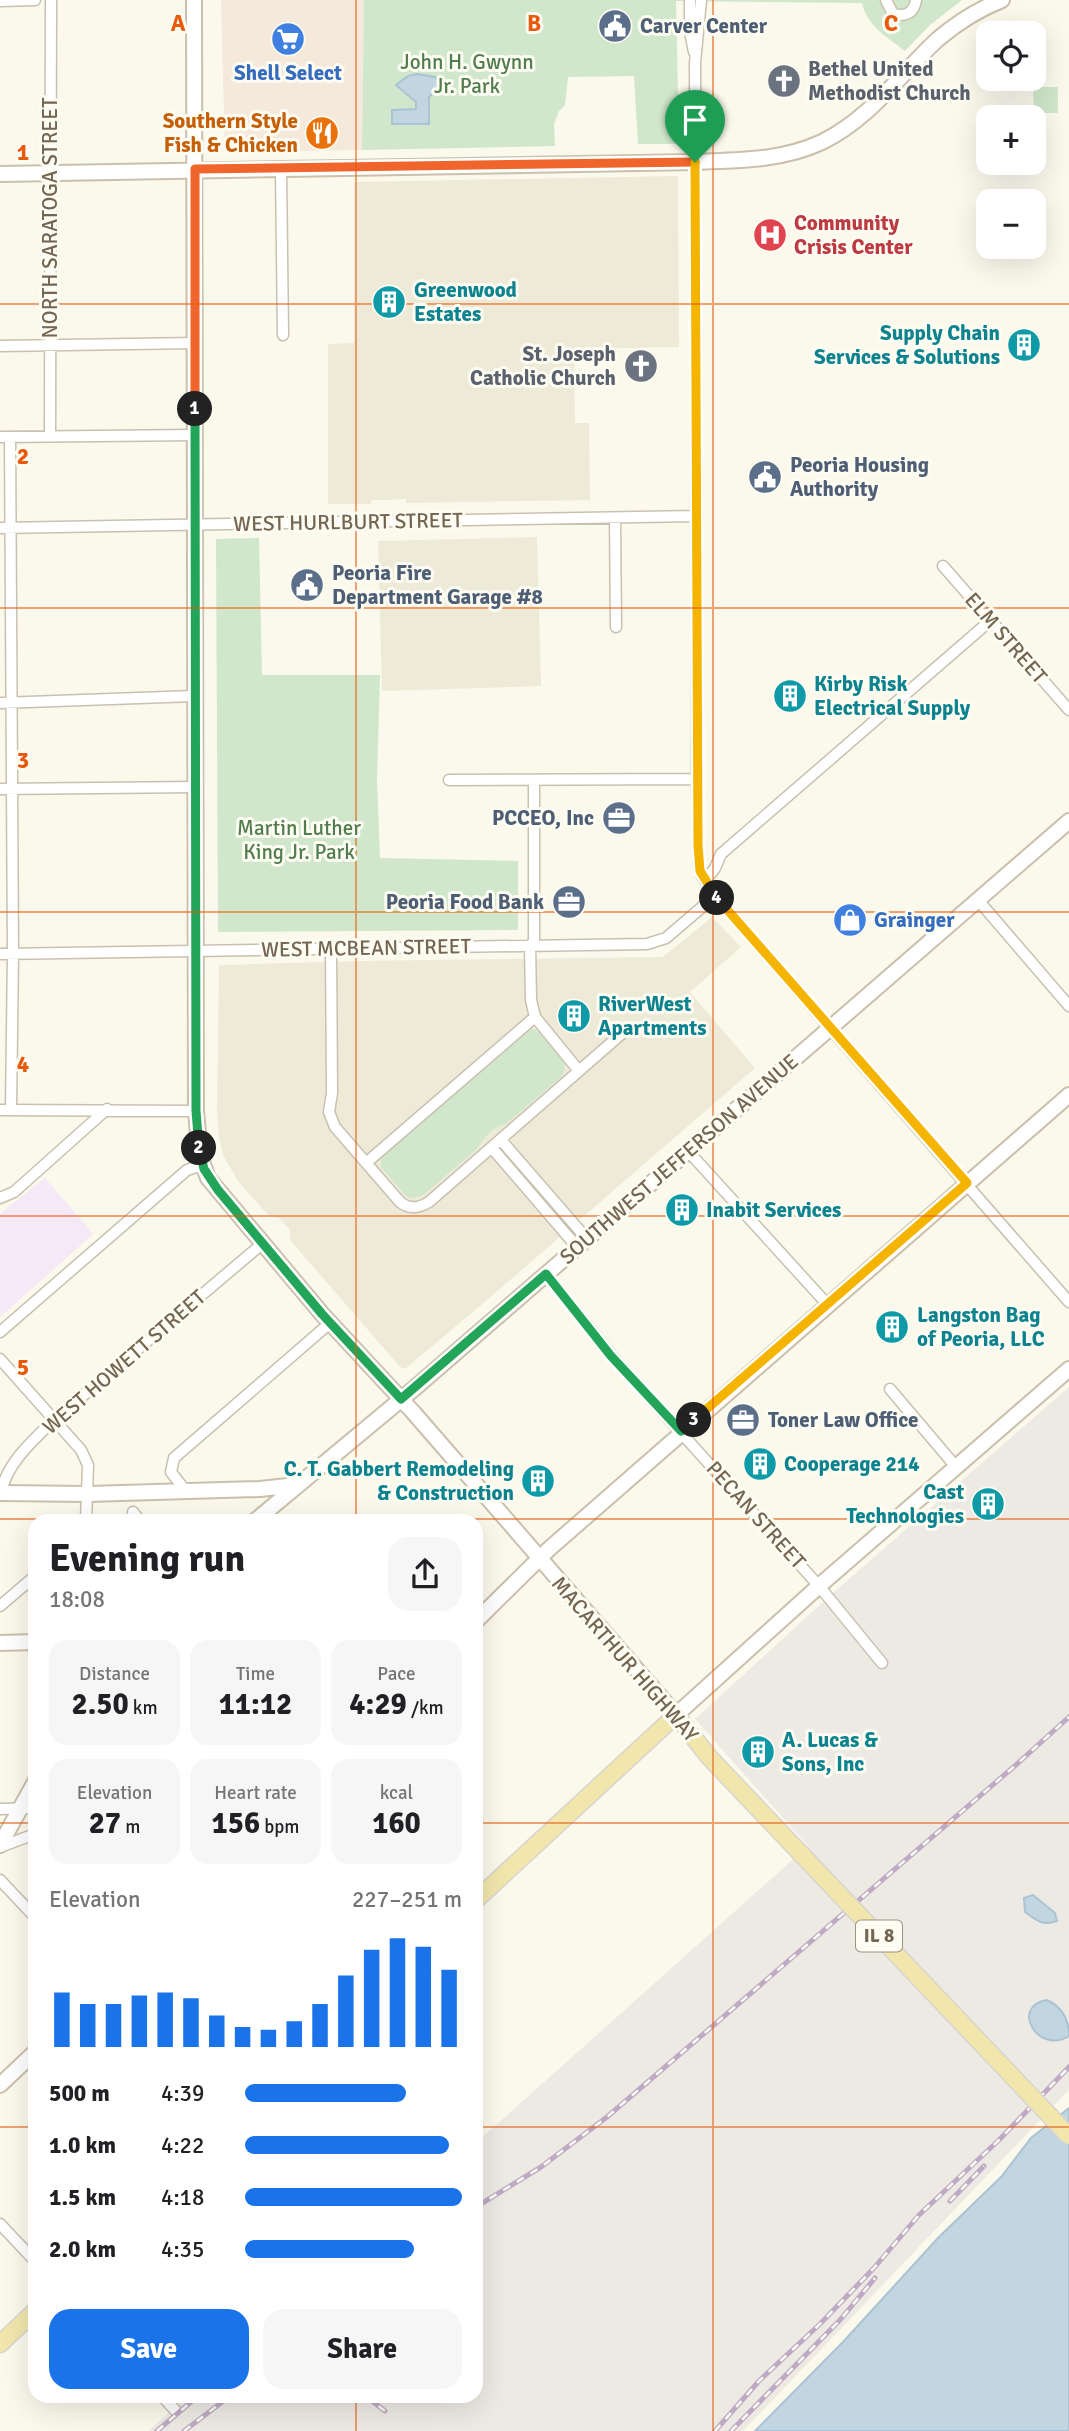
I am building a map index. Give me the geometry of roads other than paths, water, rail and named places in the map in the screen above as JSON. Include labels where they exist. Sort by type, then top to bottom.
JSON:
[{"type":"main road","points":[[194,0],[196,1111],[197,1140],[202,1165]]},
{"type":"main road","points":[[0,174],[695,162],[774,157],[825,140],[854,123],[947,33],[972,14],[1002,0]]},
{"type":"main road","name":"SOUTHWEST JEFFERSON AVENUE","points":[[262,1514],[401,1399],[1069,821]]},
{"type":"main road","points":[[483,1614],[539,1558],[681,1431],[1069,1095]]},
{"type":"main road","name":"MACARTHUR HIGHWAY","points":[[202,1165],[212,1183],[330,1323],[401,1399],[709,1757],[1069,2136]]},
{"type":"main road","points":[[483,1894],[819,1586],[1069,1369]]},
{"type":"main road","name":"WEST HOWETT STREET","points":[[1,1493],[88,1494],[260,1489],[298,1484]]},
{"type":"main road","points":[[0,1643],[28,1642]]},
{"type":"main road","points":[[0,1846],[28,1808]]},
{"type":"main road","points":[[0,2085],[28,2059]]},
{"type":"main road","points":[[0,2344],[28,2318]]},
{"type":"street","points":[[0,1],[35,0]]},
{"type":"street","name":"NORTH SARATOGA STREET","points":[[50,436],[51,0]]},
{"type":"street","points":[[690,0],[690,32],[695,63]]},
{"type":"street","points":[[701,0],[695,63],[699,865],[715,896],[1069,1302]]},
{"type":"street","points":[[886,0],[893,14],[901,16],[907,15],[914,8],[916,0]]},
{"type":"street","points":[[282,169],[283,335]]},
{"type":"street","points":[[0,346],[195,343]]},
{"type":"street","points":[[194,435],[5,437],[12,528],[13,954],[5,1110],[196,1111]]},
{"type":"street","name":"WEST HURLBURT STREET","points":[[0,528],[696,516]]},
{"type":"street","points":[[615,518],[616,626]]},
{"type":"street","name":"ELM STREET","points":[[943,566],[1069,710]]},
{"type":"street","points":[[705,881],[721,854],[991,620]]},
{"type":"street","points":[[0,703],[194,696]]},
{"type":"street","points":[[449,780],[697,779]]},
{"type":"street","points":[[534,781],[531,1000],[535,1017],[579,1071]]},
{"type":"street","points":[[0,789],[195,787]]},
{"type":"street","name":"WEST MCBEAN STREET","points":[[0,954],[647,944],[666,938],[715,896]]},
{"type":"street","points":[[978,900],[1069,1006]]},
{"type":"street","points":[[331,948],[332,1093],[329,1112],[335,1127],[400,1202],[409,1208],[417,1208],[429,1202],[627,1029]]},
{"type":"street","points":[[366,1163],[535,1017]]},
{"type":"street","points":[[0,1198],[14,1192],[107,1109]]},
{"type":"street","points":[[501,1139],[582,1243]]},
{"type":"street","points":[[492,1147],[582,1243]]},
{"type":"street","points":[[688,1151],[827,1304]]},
{"type":"street","points":[[0,1332],[187,1170],[202,1165]]},
{"type":"street","name":"WEST HOWETT STREET","points":[[1,1493],[8,1473],[53,1421],[263,1243]]},
{"type":"street","name":"PECAN STREET","points":[[546,1274],[611,1356],[819,1586],[882,1663]]},
{"type":"street","points":[[185,1490],[171,1472],[174,1458],[330,1323]]},
{"type":"street","points":[[0,1359],[81,1450],[88,1465],[87,1514]]},
{"type":"street","points":[[890,1389],[957,1468]]},
{"type":"street","points":[[0,1606],[28,1582]]},
{"type":"street","points":[[0,1809],[28,1808]]},
{"type":"street","points":[[0,1846],[28,1836]]},
{"type":"street","points":[[0,1880],[28,1910]]},
{"type":"street","points":[[0,2224],[28,2254]]},
{"type":"street","points":[[168,2403],[175,2410]]},
{"type":"water","points":[[417,74],[435,77],[442,84],[429,97],[429,124],[392,124],[392,110],[416,109],[416,102],[396,85],[408,76]]},
{"type":"water","points":[[1033,1895],[1055,1913],[1057,1921],[1040,1922],[1025,1912],[1024,1898]]},
{"type":"water","points":[[1047,2000],[1064,2014],[1069,2036],[1057,2040],[1047,2039],[1038,2035],[1032,2027],[1030,2011],[1036,2004]]},
{"type":"water","points":[[1069,2108],[1069,2431],[755,2431],[843,2342],[938,2238],[1001,2177],[1031,2138]]},
{"type":"railway","points":[[483,2203],[541,2167],[607,2117],[1069,1717]]},
{"type":"railway","points":[[715,2431],[759,2381],[874,2268],[919,2215],[999,2140],[1069,2067]]},
{"type":"railway","points":[[950,2201],[984,2166]]},
{"type":"railway","points":[[731,2431],[840,2320],[875,2278]]},
{"type":"railway","points":[[157,2431],[190,2403]]},
{"type":"railway","points":[[184,2431],[221,2403]]},
{"type":"railway","points":[[375,2403],[385,2411]]},
{"type":"place","name":"Carver Center","points":[[615,26]]},
{"type":"place","name":"Shell Select","points":[[288,39]]},
{"type":"place","name":"Bethel United Methodist Church","points":[[784,81]]},
{"type":"place","name":"Southern Style Fish & Chicken","points":[[322,133]]},
{"type":"place","name":"Community Crisis Center","points":[[770,235]]},
{"type":"place","name":"Greenwood Estates","points":[[389,302]]},
{"type":"place","name":"Supply Chain Services & Solutions","points":[[1024,345]]},
{"type":"place","name":"St. Joseph Catholic Church","points":[[641,366]]},
{"type":"place","name":"Peoria Housing Authority","points":[[765,477]]},
{"type":"place","name":"Peoria Fire Department Garage #8","points":[[307,585]]},
{"type":"place","name":"Kirby Risk Electrical Supply","points":[[790,696]]},
{"type":"place","name":"PCCEO, Inc","points":[[619,818]]},
{"type":"place","name":"Peoria Food Bank","points":[[569,902]]},
{"type":"place","name":"Grainger","points":[[850,920]]},
{"type":"place","name":"RiverWest Apartments","points":[[574,1016]]},
{"type":"place","name":"Inabit Services","points":[[682,1210]]},
{"type":"place","name":"Langston Bag of Peoria, LLC","points":[[892,1327]]},
{"type":"place","name":"Toner Law Office","points":[[743,1420]]},
{"type":"place","name":"Cooperage 214","points":[[760,1464]]},
{"type":"place","name":"C. T. Gabbert Remodeling & Construction","points":[[538,1481]]},
{"type":"place","name":"Cast Technologies","points":[[988,1504]]},
{"type":"place","name":"A. Lucas & Sons, Inc","points":[[758,1752]]},
{"type":"park label","name":"John H. Gwynn Jr. Park","points":[[467,74]]},
{"type":"park label","name":"Martin Luther King Jr. Park","points":[[299,840]]}]
